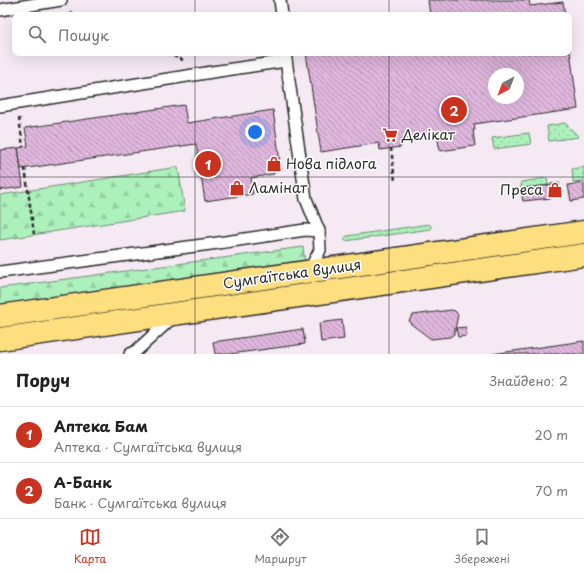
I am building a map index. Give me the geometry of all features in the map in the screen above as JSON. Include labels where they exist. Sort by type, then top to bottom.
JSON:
[{"type":"main road","name":"Сумгаїтська вулиця","points":[[0,316],[584,232]]},
{"type":"main road","name":"Сумгаїтська вулиця","points":[[0,338],[584,256]]},
{"type":"lane","points":[[0,10],[61,0]]},
{"type":"lane","points":[[280,0],[282,12]]},
{"type":"lane","points":[[0,106],[285,57],[306,199],[319,230],[320,250],[309,272]]},
{"type":"lane","points":[[0,272],[305,230],[319,230]]},
{"type":"lane","points":[[130,354],[135,352],[176,313]]},
{"type":"path","points":[[17,103],[22,147]]},
{"type":"path","points":[[391,148],[395,181]]},
{"type":"path","points":[[25,168],[34,234]]},
{"type":"green space","points":[[565,123],[579,137],[549,141],[547,126]]},
{"type":"green space","points":[[529,133],[531,144],[494,149],[492,138]]},
{"type":"green space","points":[[178,167],[185,211],[0,240],[0,195]]},
{"type":"green space","points":[[584,167],[584,181],[573,182],[572,169]]},
{"type":"green space","points":[[547,178],[548,185],[521,188],[521,182]]},
{"type":"green space","points":[[429,224],[431,229],[345,241],[347,236]]},
{"type":"green space","points":[[303,247],[305,265],[0,307],[0,288]]},
{"type":"building","points":[[428,0],[529,0],[530,6],[563,2],[565,12],[430,12]]},
{"type":"building","points":[[306,56],[571,56],[578,109],[474,124],[475,130],[473,130],[475,146],[440,151],[437,135],[400,140],[401,147],[380,150],[379,143],[321,152]]},
{"type":"building","points":[[184,105],[187,123],[273,110],[281,169],[273,170],[274,174],[251,178],[253,194],[205,201],[196,144],[21,169],[18,148],[28,146],[25,128]]},
{"type":"building","points":[[18,148],[23,187],[0,190],[0,150]]},
{"type":"building","name":"Преса","points":[[559,183],[560,196],[552,197],[551,184]]},
{"type":"building","points":[[584,183],[584,199],[571,201],[568,185]]},
{"type":"building","points":[[550,185],[552,198],[523,201],[521,189]]},
{"type":"building","points":[[451,310],[455,311],[458,315],[454,334],[450,337],[431,339],[409,322],[413,315]]},
{"type":"building","points":[[342,320],[344,339],[321,342],[319,323]]},
{"type":"building","points":[[466,327],[467,336],[458,337],[456,328]]},
{"type":"building","points":[[303,329],[305,344],[230,354],[215,354],[213,342]]},
{"type":"building","points":[[584,341],[584,354],[492,354]]},
{"type":"place","name":"А-Банк","points":[[454,110]]},
{"type":"place","name":"Делікат","points":[[390,135]]},
{"type":"place","name":"Аптека Бам","points":[[208,164]]},
{"type":"place","name":"Нова підлога","points":[[274,164]]},
{"type":"place","name":"Ламінат","points":[[237,188]]},
{"type":"place","name":"Преса","points":[[555,190]]}]
